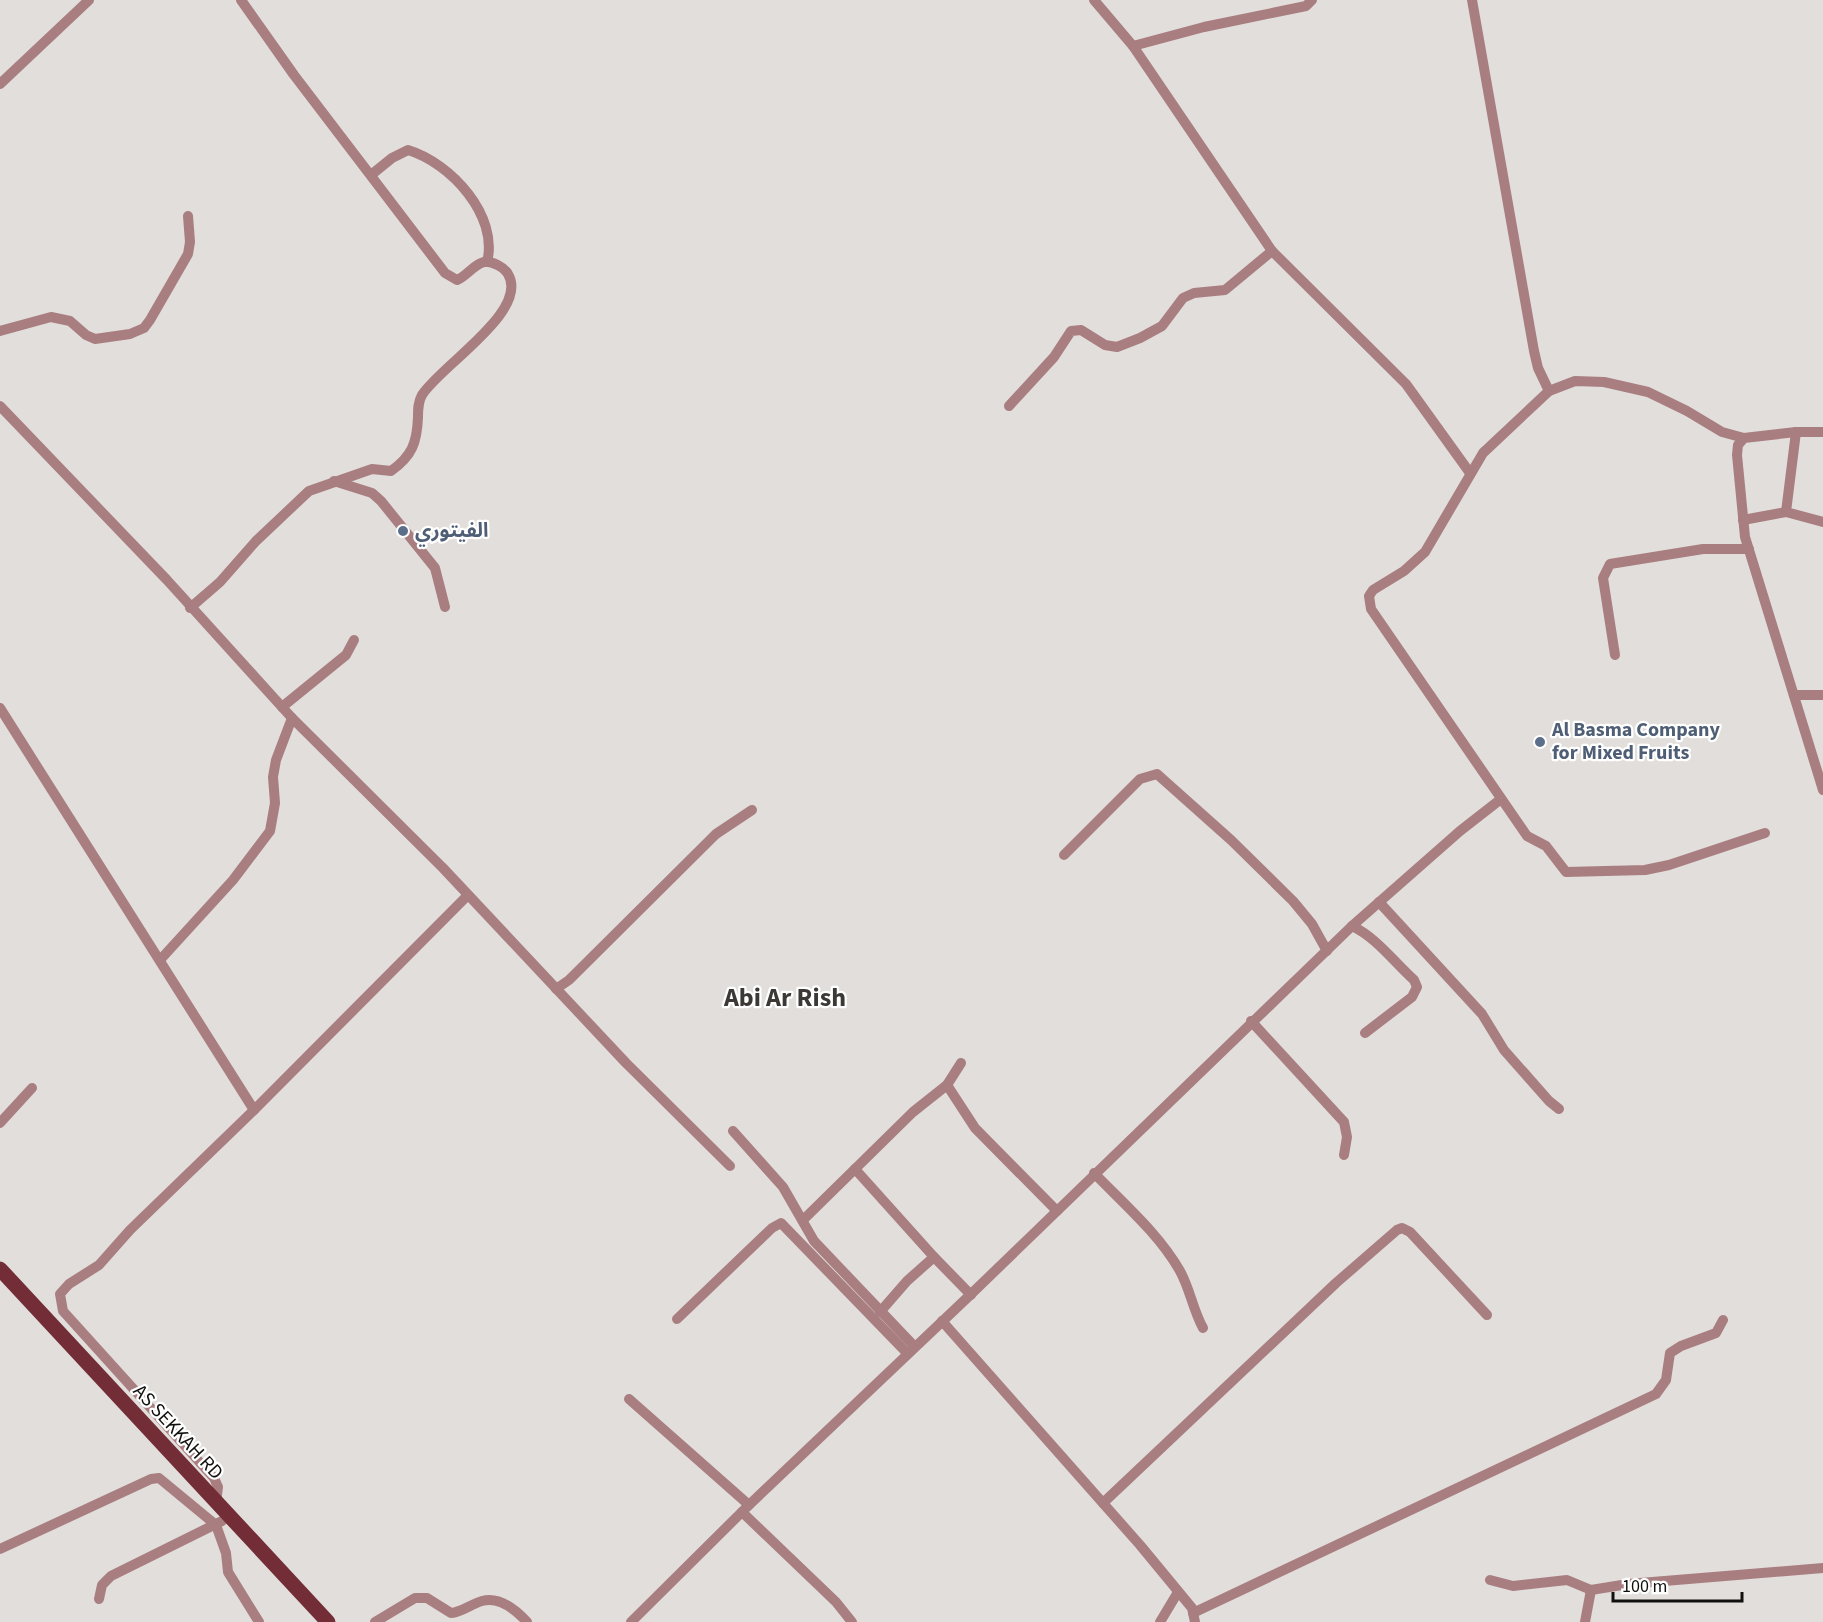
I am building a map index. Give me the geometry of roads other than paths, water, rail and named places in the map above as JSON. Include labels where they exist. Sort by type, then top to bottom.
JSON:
[{"type":"main road","name":"AS SEKKAH RD","points":[[0,1269],[328,1622]]},
{"type":"street","points":[[0,84],[89,0]]},
{"type":"street","points":[[241,0],[294,75],[370,175],[449,276],[462,278],[487,262],[490,242],[483,217],[446,172],[408,150],[392,158],[370,175]]},
{"type":"street","points":[[1094,0],[1133,46],[1272,251],[1406,384],[1470,473]]},
{"type":"street","points":[[1133,46],[1204,27],[1306,6],[1311,0]]},
{"type":"street","points":[[1472,0],[1534,351],[1538,368],[1549,391]]},
{"type":"street","points":[[0,331],[51,316],[70,321],[86,335],[95,339],[130,334],[144,328],[188,254],[190,242],[188,216]]},
{"type":"street","points":[[1009,406],[1054,357],[1071,330],[1081,330],[1105,345],[1117,347],[1140,338],[1162,326],[1183,298],[1194,293],[1225,290],[1272,251]]},
{"type":"street","points":[[190,608],[220,582],[295,502],[318,486],[372,469],[391,471],[410,456],[415,446],[421,398],[492,325],[511,296],[510,279],[505,270],[487,262]]},
{"type":"street","points":[[1765,833],[1669,865],[1645,870],[1570,874],[1546,846],[1527,836],[1371,609],[1369,601],[1373,590],[1404,571],[1425,552],[1483,453],[1508,427],[1549,391],[1575,381],[1615,384],[1647,392],[1688,411],[1722,432],[1744,438],[1796,432],[1823,432]]},
{"type":"street","points":[[0,406],[128,538],[292,718],[443,868],[556,989],[730,1166]]},
{"type":"street","points":[[1786,512],[1796,432]]},
{"type":"street","points":[[1744,438],[1738,445],[1737,455],[1743,520],[1749,549],[1823,790]]},
{"type":"street","points":[[334,481],[372,493],[381,501],[435,568],[445,607]]},
{"type":"street","points":[[1743,520],[1786,512],[1823,522]]},
{"type":"street","points":[[1615,655],[1603,578],[1610,564],[1703,549],[1749,549]]},
{"type":"street","points":[[282,707],[346,655],[354,640]]},
{"type":"street","points":[[1794,695],[1823,695]]},
{"type":"street","points":[[0,708],[254,1110]]},
{"type":"street","points":[[160,960],[233,880],[270,831],[275,803],[274,768],[292,718]]},
{"type":"street","points":[[1064,855],[1140,779],[1153,773],[1157,774],[1231,840],[1293,901],[1312,924],[1326,951]]},
{"type":"street","points":[[631,1622],[746,1508],[971,1294],[1251,1021],[1379,902],[1460,831],[1501,799]]},
{"type":"street","points":[[556,989],[569,980],[716,834],[752,810]]},
{"type":"street","points":[[216,1503],[218,1487],[214,1479],[63,1311],[60,1294],[69,1284],[99,1265],[130,1230],[254,1110],[467,896]]},
{"type":"street","points":[[1379,902],[1482,1014],[1504,1050],[1553,1106],[1559,1109]]},
{"type":"street","points":[[1352,926],[1376,942],[1414,980],[1417,987],[1412,997],[1365,1033]]},
{"type":"street","points":[[1251,1021],[1344,1122],[1347,1137],[1344,1155]]},
{"type":"street","points":[[803,1220],[913,1112],[947,1085],[961,1063]]},
{"type":"street","points":[[947,1085],[975,1128],[1057,1211]]},
{"type":"street","points":[[0,1123],[32,1088]]},
{"type":"street","points":[[733,1131],[783,1187],[820,1249],[880,1312],[911,1350]]},
{"type":"street","points":[[855,1169],[934,1257],[971,1294]]},
{"type":"street","points":[[1094,1173],[1145,1226],[1172,1260],[1181,1273],[1203,1328]]},
{"type":"street","points":[[677,1319],[772,1228],[781,1223],[911,1350]]},
{"type":"street","points":[[1103,1503],[1336,1283],[1397,1230],[1402,1228],[1410,1232],[1487,1315]]},
{"type":"street","points":[[880,1312],[907,1281],[934,1257]]},
{"type":"street","points":[[942,1321],[1103,1503],[1178,1592],[1194,1617],[1656,1394],[1666,1380],[1670,1353],[1674,1349],[1716,1333],[1723,1320]]},
{"type":"street","points":[[629,1399],[746,1508],[836,1602],[852,1622]]},
{"type":"street","points":[[0,1549],[151,1479],[163,1480],[216,1525],[226,1553],[228,1572],[259,1622]]},
{"type":"street","points":[[99,1599],[105,1580],[111,1576],[230,1517]]},
{"type":"street","points":[[1490,1580],[1513,1586],[1567,1580],[1591,1590],[1628,1584],[1823,1568]]},
{"type":"street","points":[[1585,1622],[1591,1590]]},
{"type":"street","points":[[1160,1622],[1178,1592]]},
{"type":"street","points":[[375,1622],[415,1598],[423,1597],[451,1613],[483,1600],[495,1600],[508,1605],[527,1622]]},
{"type":"place","name":"الفيتوري","points":[[403,531]]},
{"type":"place","name":"Al Basma Company for Mixed Fruits","points":[[1540,742]]},
{"type":"district","name":"Abi Ar Rish","points":[[785,997]]}]
